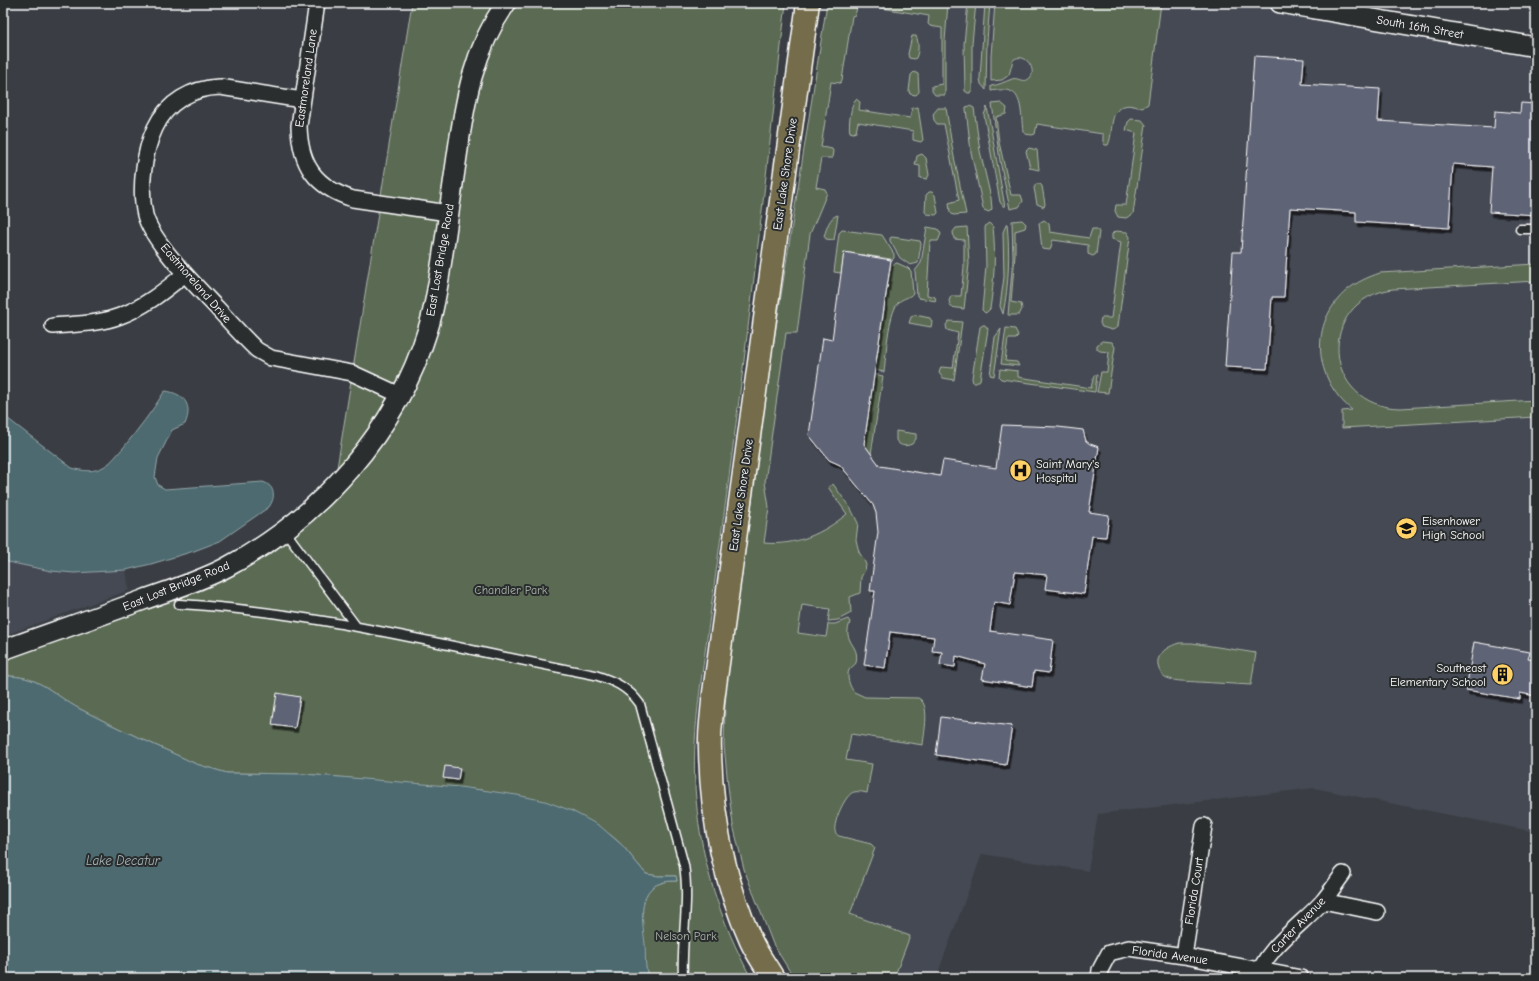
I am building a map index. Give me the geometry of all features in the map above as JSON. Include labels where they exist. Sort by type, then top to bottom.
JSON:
[{"type":"main road","name":"East Lake Shore Drive","points":[[773,978],[752,941],[732,889],[720,842],[712,799],[710,747],[713,700],[808,3]]},
{"type":"street","name":"Eastmoreland Lane","points":[[317,3],[299,126],[299,141],[309,170],[317,180],[339,195],[353,199],[448,213]]},
{"type":"street","name":"East Lost Bridge Road","points":[[3,650],[171,590],[225,568],[285,531],[328,492],[366,449],[379,431],[400,395],[419,354],[434,306],[462,120],[470,79],[490,29],[506,3]]},
{"type":"street","name":"South 16th Street","points":[[1280,3],[1353,9],[1536,47]]},
{"type":"street","name":"Eastmoreland Drive","points":[[302,100],[220,87],[208,87],[184,96],[164,113],[150,137],[142,190],[145,216],[158,238],[185,274],[251,344],[264,354],[280,360],[321,366],[352,373],[400,395]]},
{"type":"street","points":[[53,326],[84,324],[120,316],[145,304],[185,274]]},
{"type":"street","name":"Florida Court","points":[[1184,956],[1204,826]]},
{"type":"street","name":"Carter Avenue","points":[[1258,974],[1272,952],[1323,902],[1343,874]]},
{"type":"street","points":[[1323,902],[1377,912]]},
{"type":"street","name":"Florida Avenue","points":[[1099,978],[1100,970],[1109,953],[1129,948],[1184,956],[1258,974],[1301,978]]},
{"type":"lane","points":[[1520,229],[1536,229]]},
{"type":"lane","points":[[285,531],[356,626]]},
{"type":"lane","points":[[179,604],[243,608],[356,626],[595,675],[618,683],[634,695],[640,704],[684,865],[686,890],[683,949],[684,978]]},
{"type":"shaded area","name":"Saint Mary's Hospital","points":[[827,3],[1280,3],[1536,47],[1536,832],[1314,788],[1098,814],[1088,871],[982,854],[936,978],[794,978],[773,944],[744,869],[733,825],[728,786],[724,745],[725,706],[728,671],[771,359]]},
{"type":"shaded area","points":[[3,561],[51,571],[74,573],[126,570],[129,590],[3,636]]},
{"type":"green space","name":"Chandler Park","points":[[412,3],[786,3],[743,370],[696,722],[694,760],[699,824],[708,870],[714,892],[730,935],[751,978],[649,978],[645,966],[642,927],[642,909],[644,900],[653,887],[665,882],[677,881],[676,876],[646,874],[622,845],[612,836],[572,811],[482,790],[304,774],[227,773],[196,764],[109,724],[71,704],[39,683],[20,677],[9,676],[3,661],[202,590],[236,574],[275,551],[332,499]]},
{"type":"green space","points":[[827,3],[948,3],[945,41],[945,95],[935,95],[932,91],[932,86],[942,84],[942,28],[930,26],[928,24],[929,16],[858,4],[855,15],[852,16],[842,80],[840,83],[831,82],[821,147],[832,149],[832,158],[821,158],[816,187],[825,189],[827,193],[810,234],[797,333],[786,333],[765,482],[769,507],[764,543],[787,543],[808,537],[818,533],[847,514],[828,487],[833,484],[851,509],[858,523],[856,540],[859,552],[866,565],[861,577],[860,593],[850,597],[851,613],[838,620],[828,621],[830,609],[802,605],[798,633],[826,637],[828,624],[835,624],[848,619],[850,622],[848,635],[856,651],[857,658],[856,663],[849,670],[848,676],[850,685],[854,692],[865,697],[918,698],[922,701],[926,712],[923,745],[851,734],[846,760],[872,764],[867,793],[854,792],[847,798],[840,809],[835,827],[837,835],[871,844],[875,848],[850,914],[910,936],[894,978],[794,978],[773,944],[744,869],[733,825],[724,745],[728,671],[771,359]]},
{"type":"green space","points":[[968,3],[976,3],[972,43],[972,89],[970,93],[965,91],[964,44]]},
{"type":"green space","points":[[985,3],[990,3],[987,41],[986,90],[981,84],[980,78]]},
{"type":"green space","points":[[995,3],[1161,3],[1148,104],[1142,107],[1127,105],[1119,109],[1113,117],[1108,145],[1105,145],[1103,142],[1103,134],[1037,124],[1035,134],[1025,134],[1023,131],[1019,102],[1014,93],[1005,90],[991,91],[991,86],[1014,79],[1027,80],[1031,77],[1032,73],[1032,68],[1027,60],[1018,58],[1013,60],[1009,75],[1002,80],[991,81],[991,56]]},
{"type":"green space","points":[[912,36],[916,36],[918,41],[918,51],[915,59],[909,58],[908,54]]},
{"type":"green space","points":[[914,72],[918,74],[919,92],[916,95],[910,94],[909,91],[911,75]]},
{"type":"green space","points":[[856,99],[860,102],[859,110],[910,118],[912,108],[918,107],[923,140],[921,142],[913,140],[913,131],[858,122],[856,132],[850,132],[850,115]]},
{"type":"green space","points":[[1001,103],[1007,108],[1006,114],[996,117],[999,142],[1011,195],[1021,195],[1023,201],[1019,207],[1010,209],[1000,161],[992,104]]},
{"type":"green space","points":[[970,106],[974,108],[980,151],[991,198],[992,209],[989,212],[983,208],[971,152],[966,109],[966,107]]},
{"type":"green space","points":[[987,107],[1005,207],[1000,202],[984,115]]},
{"type":"green space","points":[[938,108],[946,108],[953,152],[966,214],[953,215],[950,212],[949,203],[959,200],[944,124],[937,124],[934,120],[933,114]]},
{"type":"green space","points":[[1131,119],[1142,120],[1146,125],[1133,214],[1126,218],[1118,217],[1115,211],[1116,205],[1126,205],[1136,133],[1126,130],[1128,122]]},
{"type":"green space","points":[[1029,148],[1037,150],[1039,170],[1030,168],[1026,151]]},
{"type":"green space","points":[[922,154],[926,158],[929,175],[927,179],[920,178],[920,166],[915,165],[917,156]]},
{"type":"green space","points":[[1036,184],[1040,184],[1042,186],[1045,204],[1044,207],[1037,204],[1034,188]]},
{"type":"green space","points":[[929,192],[932,192],[935,195],[938,213],[936,215],[927,214],[925,212],[926,195]]},
{"type":"green space","points":[[838,215],[834,240],[826,239],[824,236],[829,223],[832,218]]},
{"type":"green space","points":[[1022,220],[1026,224],[1025,228],[1015,231],[1015,255],[1011,302],[1021,304],[1022,309],[1019,315],[1008,315],[1013,258],[1012,221]]},
{"type":"green space","points":[[1044,220],[1049,224],[1050,232],[1089,238],[1092,229],[1097,229],[1099,232],[1096,254],[1093,256],[1088,254],[1088,245],[1053,240],[1050,250],[1042,249],[1039,223]]},
{"type":"green space","points":[[989,223],[993,227],[994,268],[990,309],[985,313],[982,310],[986,266],[985,228]]},
{"type":"green space","points":[[1007,223],[1007,291],[1003,314],[1000,306],[1004,277],[1003,232]]},
{"type":"green space","points":[[927,227],[938,229],[941,234],[938,241],[930,241],[927,295],[935,297],[936,301],[919,298],[917,296],[915,271],[921,263]]},
{"type":"green space","points":[[967,227],[969,264],[964,309],[951,307],[949,301],[951,296],[961,296],[964,267],[964,240],[954,239],[953,232],[956,228]]},
{"type":"green space","points":[[842,230],[882,235],[894,254],[894,258],[891,261],[891,259],[844,252],[841,273],[834,272],[839,233]]},
{"type":"green space","points":[[1115,231],[1127,232],[1130,237],[1118,326],[1112,330],[1102,327],[1100,323],[1101,318],[1111,318],[1121,242],[1112,239],[1112,234]]},
{"type":"green space","points":[[890,238],[920,241],[921,244],[918,263],[910,265],[900,258],[890,241]]},
{"type":"green space","points":[[897,263],[911,271],[913,293],[898,303],[892,317],[888,336],[884,372],[875,370],[891,265]]},
{"type":"green space","points":[[1536,264],[1536,281],[1393,289],[1368,297],[1350,312],[1340,331],[1338,353],[1343,373],[1355,391],[1375,403],[1401,408],[1536,400],[1536,417],[1342,428],[1342,411],[1352,410],[1339,397],[1330,383],[1323,367],[1321,335],[1326,319],[1334,304],[1347,290],[1363,280],[1380,273]]},
{"type":"green space","points":[[915,315],[930,318],[932,322],[931,327],[909,323],[911,317]]},
{"type":"green space","points":[[949,321],[962,322],[954,380],[943,378],[939,373],[941,367],[953,368],[958,333],[947,330],[946,325]]},
{"type":"green space","points":[[985,325],[988,329],[980,380],[973,383],[972,378],[980,327]]},
{"type":"green space","points":[[1006,328],[1015,329],[1018,335],[1016,339],[1008,339],[1005,361],[1017,362],[1019,366],[1001,364]]},
{"type":"green space","points":[[1001,329],[994,376],[990,375],[995,337]]},
{"type":"green space","points":[[1102,341],[1112,342],[1115,347],[1108,393],[1097,392],[1101,372],[1107,372],[1109,352],[1100,351],[1097,349],[1097,345]]},
{"type":"green space","points":[[1000,369],[1018,371],[1018,377],[1091,388],[1094,375],[1097,375],[1095,392],[1001,379],[999,377]]},
{"type":"green space","points":[[874,374],[883,376],[871,454],[864,444]]},
{"type":"green space","points":[[896,431],[916,434],[916,439],[912,444],[905,446],[901,445],[896,440]]},
{"type":"green space","points":[[1179,643],[1192,643],[1256,653],[1251,685],[1178,681],[1165,677],[1161,673],[1158,665],[1159,657],[1166,649]]},
{"type":"water","points":[[166,391],[182,398],[188,406],[188,412],[185,424],[172,430],[158,458],[155,477],[158,485],[165,489],[263,482],[270,486],[273,492],[273,499],[269,507],[220,541],[194,551],[126,570],[74,573],[51,571],[3,561],[3,415],[72,468],[84,471],[97,470],[110,462],[124,447]]},
{"type":"water","name":"Lake Decatur","points":[[9,676],[20,677],[39,683],[71,704],[109,724],[196,764],[227,773],[304,774],[460,787],[517,795],[545,801],[572,811],[600,826],[622,845],[646,874],[676,876],[677,881],[661,883],[653,887],[644,900],[643,927],[647,974],[649,978],[3,978],[3,678]]},
{"type":"building","points":[[1254,56],[1304,59],[1302,84],[1380,89],[1378,121],[1494,128],[1495,111],[1520,113],[1521,103],[1536,104],[1536,215],[1489,212],[1492,167],[1453,164],[1449,228],[1356,222],[1356,212],[1290,208],[1284,297],[1272,297],[1267,369],[1225,367],[1233,252],[1241,252]]},
{"type":"building","name":"Saint Mary's Hospital","points":[[844,252],[891,260],[864,444],[880,466],[940,476],[943,460],[996,468],[1002,425],[1058,427],[1083,430],[1086,441],[1099,447],[1089,512],[1109,515],[1106,537],[1092,536],[1084,594],[1045,589],[1047,575],[1015,572],[1010,605],[994,602],[990,631],[1053,640],[1049,673],[1034,671],[1032,687],[982,679],[985,664],[956,656],[955,667],[940,665],[942,652],[932,651],[934,637],[890,632],[885,668],[864,665],[875,591],[870,591],[878,532],[876,513],[873,505],[840,465],[829,460],[809,435],[823,338],[832,340]]},
{"type":"building","name":"Southeast Elementary School","points":[[1474,642],[1530,652],[1528,658],[1536,659],[1536,696],[1520,693],[1520,699],[1466,690]]},
{"type":"building","points":[[277,693],[300,697],[295,728],[272,725]]},
{"type":"building","points":[[941,717],[1012,726],[1006,765],[936,755]]},
{"type":"building","points":[[445,766],[460,768],[458,780],[443,778]]},
{"type":"place","name":"Saint Mary's Hospital","points":[[1020,471]]},
{"type":"place","name":"Eisenhower High School","points":[[1406,528]]},
{"type":"place","name":"Southeast Elementary School","points":[[1502,675]]},
{"type":"park label","name":"Nelson Park","points":[[686,936]]}]
